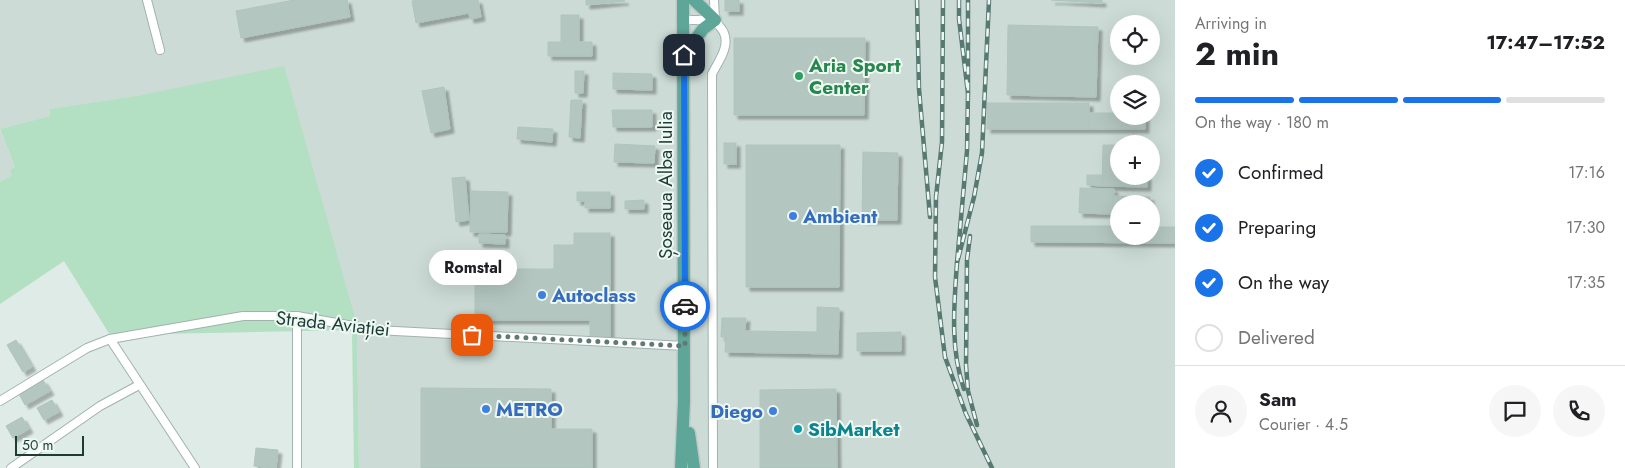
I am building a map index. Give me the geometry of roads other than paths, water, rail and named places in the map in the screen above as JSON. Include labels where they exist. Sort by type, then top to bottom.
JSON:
[{"type":"main road","name":"Șoseaua Alba Iulia","points":[[681,468],[685,346],[683,0]]},
{"type":"main road","points":[[684,55],[703,28],[715,20],[694,0]]},
{"type":"main road","name":"Șoseaua Alba Iulia","points":[[684,400],[694,468]]},
{"type":"street","points":[[147,0],[160,50]]},
{"type":"street","points":[[714,0],[715,20],[724,32],[726,43],[712,74],[714,468]]},
{"type":"street","points":[[683,20],[715,20]]},
{"type":"street","name":"Strada Aviației","points":[[0,401],[87,348],[110,339],[243,316],[297,316],[376,330],[685,346]]},
{"type":"street","points":[[297,316],[297,468]]},
{"type":"street","points":[[110,339],[195,468]]},
{"type":"street","points":[[11,468],[100,406],[139,385]]},
{"type":"railway","points":[[917,0],[919,89],[930,217]]},
{"type":"railway","points":[[943,0],[942,142],[936,197],[935,277],[945,357],[966,414],[992,468]]},
{"type":"railway","points":[[959,0],[959,19],[968,93],[968,0]]},
{"type":"railway","points":[[968,93],[967,151],[957,263],[974,197],[982,153],[989,0]]},
{"type":"railway","points":[[970,236],[967,260],[966,365],[968,391],[977,425]]},
{"type":"railway","points":[[957,263],[954,327],[957,359],[964,389]]},
{"type":"place","name":"Aria Sport Center","points":[[799,76]]},
{"type":"place","name":"Ambient","points":[[793,216]]},
{"type":"place","name":"Autoclass","points":[[542,295]]},
{"type":"place","name":"Romstal","points":[[472,335]]},
{"type":"place","name":"METRO","points":[[486,409]]},
{"type":"place","name":"Diego","points":[[773,411]]},
{"type":"place","name":"SibMarket","points":[[798,429]]}]
